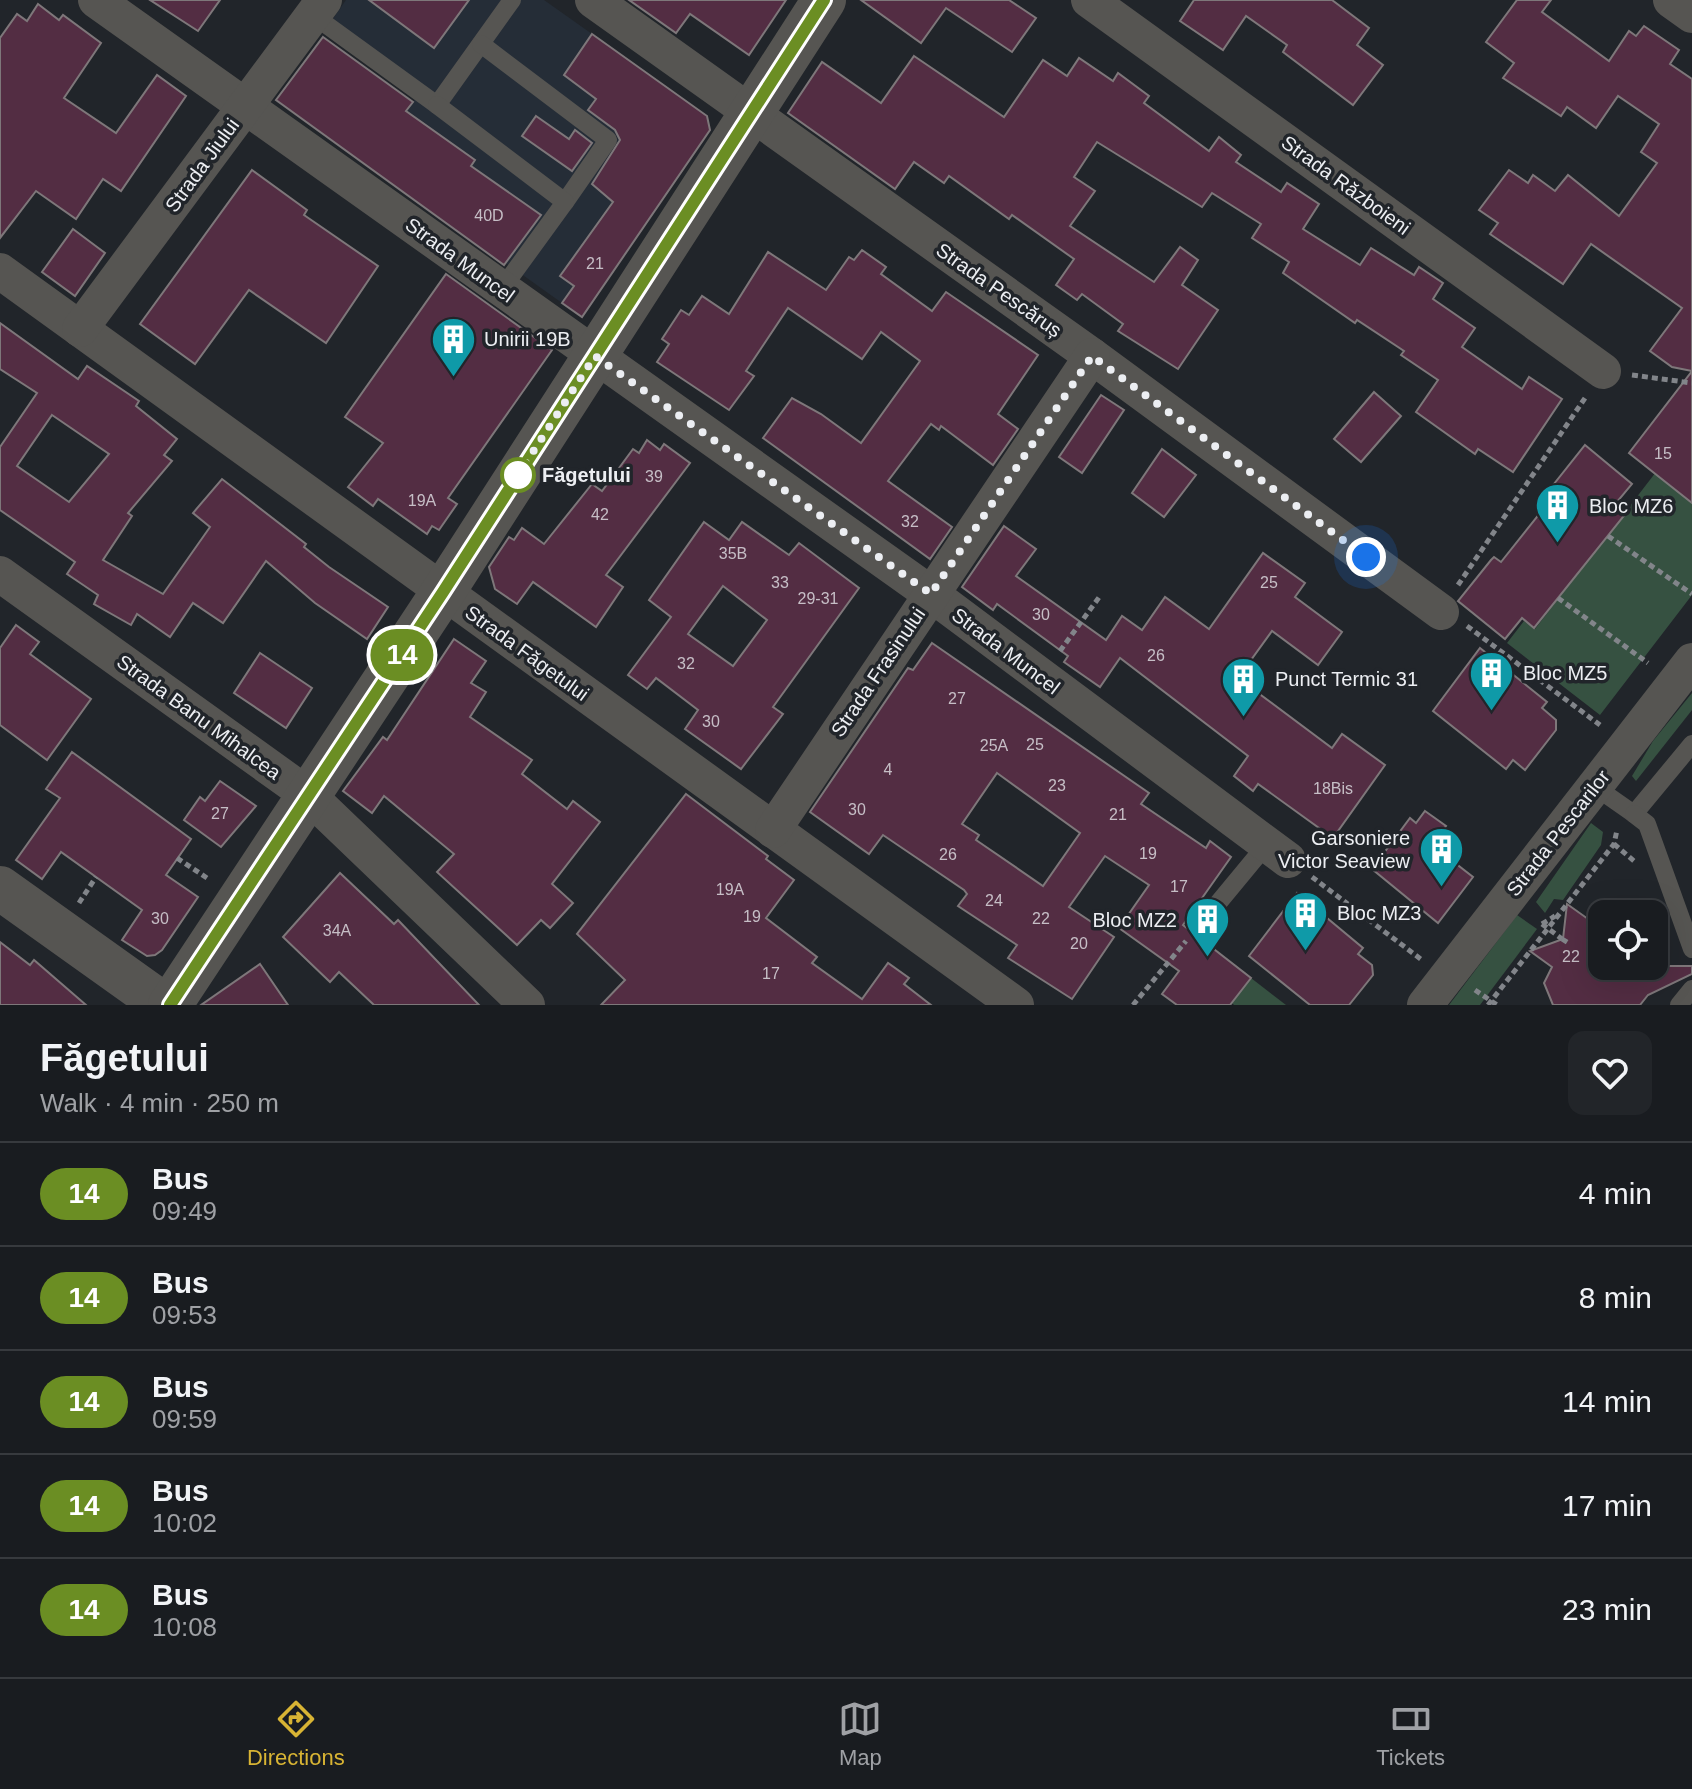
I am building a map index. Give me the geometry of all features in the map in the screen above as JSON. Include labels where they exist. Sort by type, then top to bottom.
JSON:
[{"type":"street","name":"Strada Muncel","points":[[96,0],[931,594],[1278,852]]},
{"type":"street","name":"Strada Pescăruș","points":[[593,0],[1092,356],[1441,612]]},
{"type":"street","points":[[170,1005],[443,592],[824,0]]},
{"type":"street","name":"Strada Războieni","points":[[1089,0],[1603,371]]},
{"type":"street","points":[[1671,0],[1692,15]]},
{"type":"street","name":"Strada Jiului","points":[[80,329],[318,8]]},
{"type":"street","name":"Strada Făgetului","points":[[0,271],[1016,1005]]},
{"type":"street","name":"Strada Frasinului","points":[[773,830],[1092,356]]},
{"type":"street","name":"Strada Banu Mihalcea","points":[[0,574],[308,795],[527,1005]]},
{"type":"street","name":"Strada Pescarilor","points":[[1425,1005],[1617,802],[1692,661]]},
{"type":"street","points":[[0,888],[164,1005]]},
{"type":"lane","points":[[437,105],[512,0]]},
{"type":"lane","points":[[318,8],[437,105],[565,202]]},
{"type":"lane","points":[[481,44],[608,140],[501,290]]},
{"type":"lane","points":[[1692,744],[1617,802],[1647,824],[1692,949]]},
{"type":"lane","points":[[1200,925],[1278,852]]},
{"type":"lane","points":[[1679,1005],[1692,989]]},
{"type":"path","points":[[1604,728],[1483,634],[1441,612],[1603,371],[1692,383]]},
{"type":"path","points":[[1608,536],[1692,594]]},
{"type":"path","points":[[1054,659],[1100,596]]},
{"type":"path","points":[[1558,598],[1652,667]]},
{"type":"path","points":[[1492,1004],[1614,844],[1617,802]]},
{"type":"path","points":[[1278,852],[1423,961]]},
{"type":"path","points":[[73,910],[96,877]]},
{"type":"path","points":[[1542,924],[1559,914]]},
{"type":"path","points":[[1540,938],[1542,924]]},
{"type":"path","points":[[1542,924],[1570,944]]},
{"type":"path","points":[[1133,1005],[1200,925]]},
{"type":"shaded area","points":[[346,0],[544,0],[626,58],[645,141],[614,201],[561,276],[574,286],[562,303],[437,214],[391,133],[415,99],[323,33]]},
{"type":"green space","points":[[1656,472],[1692,500],[1692,595],[1600,715],[1507,643],[1524,621],[1535,629]]},
{"type":"green space","points":[[1692,693],[1692,710],[1636,781],[1632,776],[1653,741]]},
{"type":"green space","points":[[1591,823],[1603,832],[1601,845],[1563,900],[1554,899],[1545,913],[1536,902]]},
{"type":"green space","points":[[1517,915],[1537,929],[1480,1005],[1449,1005]]},
{"type":"green space","points":[[1251,978],[1286,1005],[1234,1005],[1232,1003]]},
{"type":"building","points":[[150,0],[220,0],[198,31]]},
{"type":"building","points":[[369,0],[469,0],[434,48]]},
{"type":"building","points":[[629,0],[786,0],[749,55],[690,14],[676,33]]},
{"type":"building","points":[[861,0],[1009,0],[1036,18],[1012,52],[946,8],[921,43]]},
{"type":"building","points":[[1194,0],[1332,0],[1369,28],[1357,45],[1383,65],[1353,105],[1283,52],[1287,45],[1246,16],[1223,50],[1180,21]]},
{"type":"building","points":[[1517,0],[1551,0],[1542,12],[1609,61],[1629,31],[1636,36],[1644,26],[1679,50],[1670,64],[1692,79],[1692,371],[1672,367],[1650,351],[1682,308],[1591,244],[1563,284],[1490,234],[1498,223],[1479,210],[1509,170],[1528,183],[1533,175],[1555,191],[1568,175],[1619,216],[1657,163],[1641,152],[1659,124],[1618,96],[1596,128],[1567,107],[1561,116],[1503,78],[1514,63],[1486,42]]},
{"type":"building","points":[[38,4],[59,20],[63,15],[101,43],[64,98],[116,133],[157,75],[186,96],[121,191],[103,179],[76,219],[36,191],[0,238],[0,38],[17,14],[27,21]]},
{"type":"building","points":[[592,34],[707,116],[710,130],[582,317],[562,303],[574,286],[560,276],[613,202],[592,184],[620,140],[615,130],[588,110],[596,99],[564,75]]},
{"type":"building","points":[[323,37],[413,102],[406,111],[475,160],[471,166],[541,215],[504,265],[276,100]]},
{"type":"building","points":[[914,56],[1004,117],[1043,60],[1067,76],[1079,58],[1113,81],[1118,73],[1149,96],[1144,103],[1209,151],[1219,137],[1241,155],[1236,162],[1281,192],[1287,183],[1319,204],[1303,229],[1360,265],[1371,248],[1414,275],[1419,267],[1443,283],[1433,299],[1475,328],[1462,347],[1522,389],[1529,377],[1562,399],[1513,472],[1478,449],[1475,454],[1416,412],[1438,380],[1401,355],[1404,351],[1357,320],[1355,323],[1283,273],[1289,262],[1252,238],[1261,224],[1212,193],[1202,207],[1097,142],[1074,177],[1095,191],[1070,226],[1154,282],[1180,247],[1198,260],[1182,285],[1218,310],[1178,369],[1118,331],[1123,324],[1082,294],[1077,300],[1056,285],[1074,259],[1012,215],[1009,219],[949,176],[944,183],[914,162],[895,189],[788,113],[822,62],[881,103]]},
{"type":"building","points":[[536,116],[569,139],[575,130],[592,143],[572,171],[522,136]]},
{"type":"building","points":[[252,170],[307,210],[304,215],[378,266],[326,343],[249,290],[195,364],[140,324]]},
{"type":"building","points":[[73,229],[105,253],[75,296],[42,272]]},
{"type":"building","points":[[862,250],[886,267],[881,274],[932,311],[946,292],[1038,355],[998,414],[1018,429],[993,465],[941,426],[939,430],[931,424],[888,481],[952,527],[930,559],[763,438],[792,398],[821,414],[861,443],[920,361],[881,332],[862,359],[788,308],[746,371],[754,376],[729,410],[657,362],[669,344],[662,339],[681,310],[689,315],[702,296],[729,314],[768,252],[826,290],[849,257],[854,260]]},
{"type":"building","name":"Unirii 19B","points":[[446,274],[552,350],[448,498],[457,504],[439,530],[432,526],[427,534],[378,499],[373,506],[348,487],[383,443],[345,417]]},
{"type":"building","points":[[0,323],[78,379],[87,366],[139,401],[136,406],[177,439],[164,455],[172,461],[128,513],[132,516],[103,560],[163,594],[210,527],[193,513],[222,479],[306,544],[304,547],[329,567],[388,607],[367,639],[315,603],[266,561],[223,623],[193,603],[170,637],[137,614],[131,625],[94,604],[98,595],[67,574],[75,562],[0,510],[0,447],[37,393],[0,369]],"holes":[[[52,415],[109,454],[69,502],[17,466]]]},
{"type":"building","points":[[1692,371],[1692,503],[1629,453]]},
{"type":"building","points":[[1374,392],[1401,416],[1361,462],[1334,439]]},
{"type":"building","points":[[1101,395],[1124,410],[1082,473],[1059,457]]},
{"type":"building","points":[[647,440],[660,450],[664,444],[690,463],[606,575],[623,587],[596,627],[533,582],[517,604],[495,589],[489,567],[509,537],[514,540],[522,528],[544,544],[592,484],[602,491],[633,449],[639,453]]},
{"type":"building","name":"Bloc MZ6","points":[[1585,445],[1632,484],[1616,503],[1627,512],[1534,628],[1522,618],[1505,639],[1458,601],[1494,557],[1501,562],[1552,498],[1546,494]]},
{"type":"building","points":[[1162,449],[1196,475],[1164,517],[1132,493]]},
{"type":"building","points":[[704,522],[729,540],[742,522],[789,555],[799,543],[859,588],[773,707],[783,714],[741,769],[685,729],[698,710],[656,678],[647,689],[628,675],[671,617],[649,600]],"holes":[[[723,586],[767,620],[733,666],[688,634]]]},
{"type":"building","points":[[1004,526],[1036,549],[1016,576],[1106,640],[1122,616],[1142,630],[1165,597],[1209,629],[1263,553],[1305,583],[1295,597],[1342,632],[1318,665],[1272,631],[1238,678],[1332,748],[1342,734],[1385,765],[1333,838],[1258,784],[1253,791],[1234,776],[1248,756],[1120,658],[1100,687],[1064,662],[1068,656],[997,604],[993,610],[962,587]]},
{"type":"building","points":[[16,625],[39,642],[30,654],[91,699],[47,760],[0,725],[0,648]]},
{"type":"building","points":[[454,639],[486,661],[471,683],[486,692],[470,717],[532,760],[522,774],[567,809],[573,801],[600,822],[552,884],[573,903],[550,928],[541,920],[517,945],[437,872],[454,854],[384,796],[372,813],[343,791],[383,737],[387,740]]},
{"type":"building","points":[[932,643],[1149,793],[1141,804],[1206,848],[1210,841],[1231,857],[1183,925],[1251,978],[1230,1005],[1177,1005],[1162,994],[1179,971],[1119,928],[1149,885],[1105,856],[1069,907],[1114,937],[1072,999],[1008,958],[1017,945],[958,906],[967,894],[964,890],[883,835],[869,854],[810,812],[908,668],[913,670]],"holes":[[[997,773],[1080,833],[1043,886],[976,840],[979,835],[962,824]]]},
{"type":"building","name":"Bloc MZ5","points":[[1480,648],[1547,702],[1542,708],[1556,720],[1556,730],[1525,770],[1513,760],[1506,769],[1433,711]]},
{"type":"building","points":[[260,653],[312,688],[286,728],[234,693]]},
{"type":"building","points":[[72,752],[191,839],[166,875],[198,897],[162,950],[155,955],[147,956],[122,940],[142,910],[61,852],[42,879],[16,860],[60,798],[46,789]]},
{"type":"building","points":[[220,781],[256,806],[221,847],[184,820],[200,797],[205,801]]},
{"type":"building","points":[[686,794],[768,856],[766,859],[794,880],[766,918],[817,957],[812,963],[862,999],[888,963],[909,978],[904,984],[931,1005],[601,1005],[625,980],[577,934]]},
{"type":"building","points":[[1425,811],[1446,826],[1432,845],[1473,877],[1438,923],[1372,869],[1410,818],[1416,823]]},
{"type":"building","points":[[340,873],[394,924],[398,920],[479,1005],[374,1005],[339,972],[330,982],[283,937]]},
{"type":"building","name":"Bloc MZ3","points":[[1297,893],[1363,948],[1358,954],[1372,965],[1373,975],[1349,1005],[1310,1005],[1249,956]]},
{"type":"building","points":[[1567,904],[1588,919],[1588,980],[1668,980],[1668,966],[1692,966],[1692,974],[1648,995],[1640,1005],[1553,1005],[1544,983],[1552,967],[1530,951],[1563,939]]},
{"type":"building","points":[[0,942],[30,965],[34,960],[86,1005],[0,1005]]},
{"type":"building","points":[[260,964],[288,1005],[201,1005]]},
{"type":"bus line","name":"14","points":[[170,1005],[443,592],[824,0]]},
{"type":"place","name":"Unirii 19B","points":[[453,378]]},
{"type":"place","name":"Făgetului","points":[[518,475]]},
{"type":"place","name":"Bloc MZ6","points":[[1558,545]]},
{"type":"place","name":"Bloc MZ5","points":[[1492,712]]},
{"type":"place","name":"Punct Termic 31","points":[[1244,718]]},
{"type":"place","name":"Garsoniere Victor Seaview","points":[[1441,889]]},
{"type":"place","name":"Bloc MZ3","points":[[1306,952]]},
{"type":"place","name":"Bloc MZ2","points":[[1208,959]]},
{"type":"route","points":[[518,475],[595,356],[931,594],[1092,356],[1366,557]]}]
